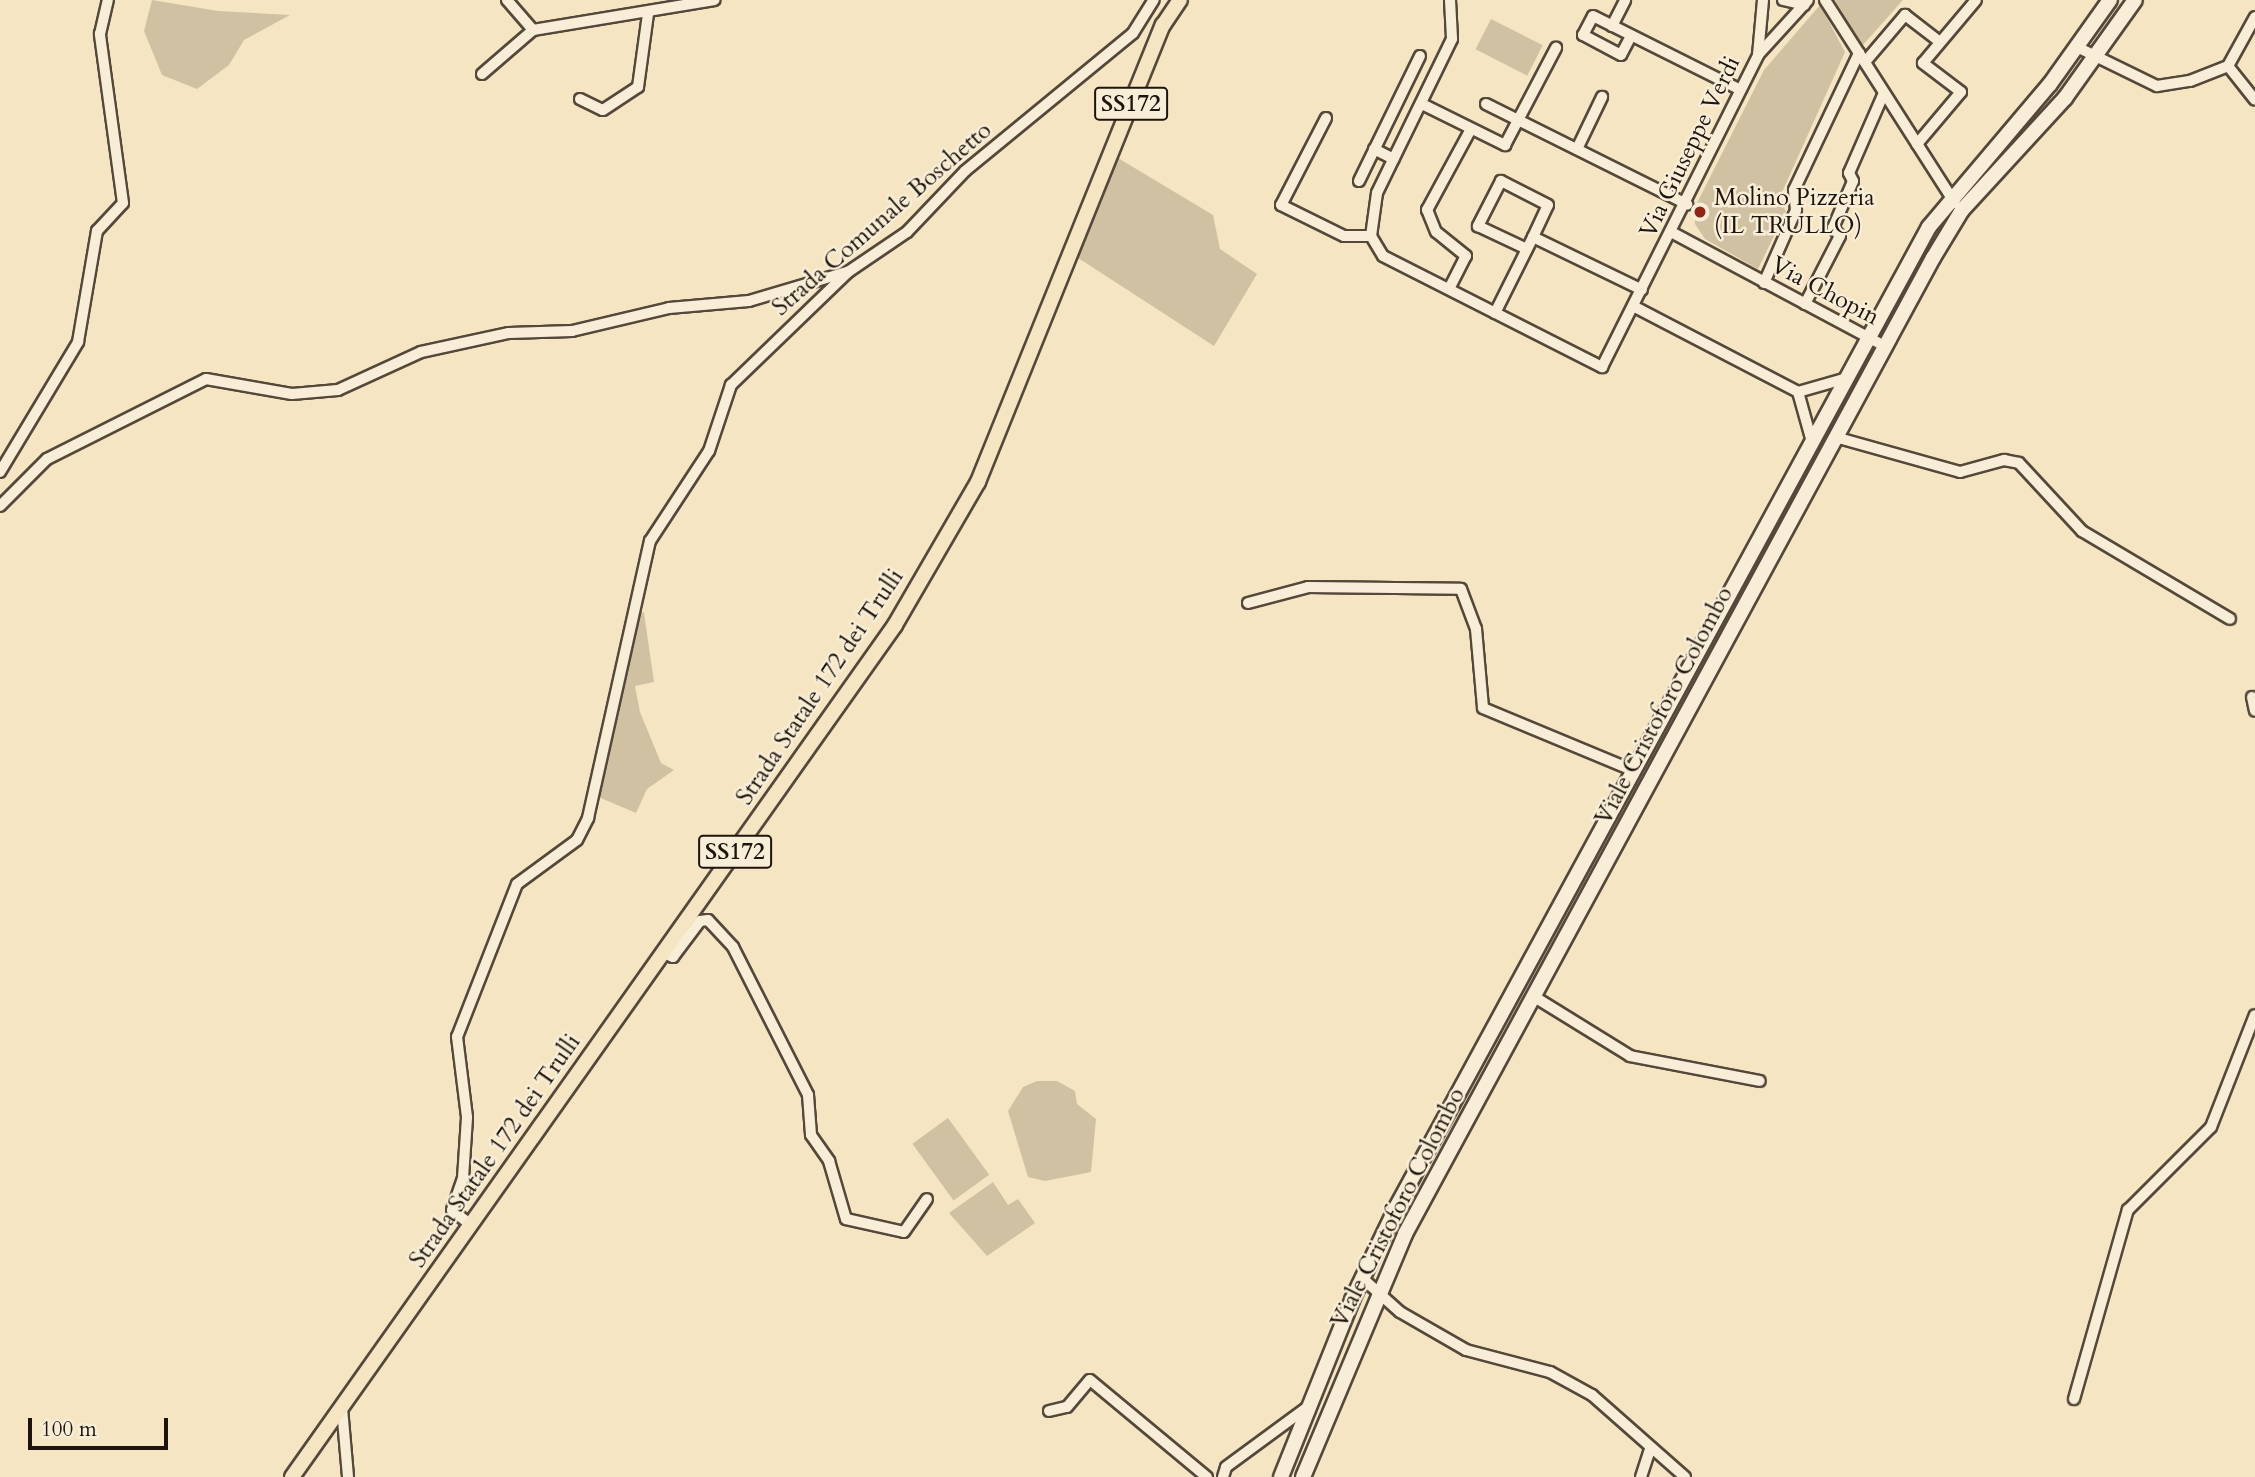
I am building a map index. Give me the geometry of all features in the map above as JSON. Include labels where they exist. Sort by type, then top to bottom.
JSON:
[{"type":"main road","name":"Strada Statale 172 dei Trulli","points":[[292,1477],[895,625],[978,482],[1164,25],[1180,0]]},
{"type":"main road","points":[[1164,25],[1189,0]]},
{"type":"main road","name":"Viale Cristoforo Colombo","points":[[1281,1477],[1361,1277],[1868,337],[1950,196],[2079,48],[2110,0]]},
{"type":"main road","name":"Viale Cristoforo Colombo","points":[[1303,1477],[1377,1290],[1885,346],[1962,210],[2095,61],[2135,0]]},
{"type":"street","points":[[0,472],[78,342],[97,231],[123,203],[100,34],[108,0]]},
{"type":"street","points":[[508,0],[533,30]]},
{"type":"street","points":[[482,74],[533,30],[648,14],[715,0]]},
{"type":"street","name":"Strada Comunale Boschetto","points":[[471,1225],[452,1210],[463,1178],[467,1117],[457,1037],[478,970],[517,884],[577,840],[588,818],[649,541],[669,521],[709,451],[731,386],[848,272],[907,232],[955,180],[1133,33],[1154,0]]},
{"type":"street","points":[[1450,0],[1452,39],[1370,214],[1371,236],[1383,256],[1495,313],[1527,249],[1548,205],[1501,181],[1478,226],[1527,249]]},
{"type":"street","points":[[1612,26],[1625,0]]},
{"type":"street","name":"Via Giuseppe Verdi","points":[[1495,313],[1602,367],[1673,233],[1758,55],[1763,0]]},
{"type":"street","points":[[1783,0],[1806,2]]},
{"type":"street","points":[[1825,0],[1950,196],[1962,210]]},
{"type":"street","points":[[1917,144],[1961,92],[1923,63],[1976,0]]},
{"type":"street","points":[[1758,55],[1806,2]]},
{"type":"street","points":[[580,99],[603,110],[638,87],[648,14]]},
{"type":"street","points":[[1764,283],[1796,210],[1794,190],[1862,58],[1905,15],[1940,42]]},
{"type":"street","points":[[1631,36],[1621,55],[1583,35],[1592,16],[1741,90]]},
{"type":"street","points":[[2079,48],[2095,61],[2157,86],[2228,66],[2255,17]]},
{"type":"street","points":[[1422,104],[1505,145],[1556,48]]},
{"type":"street","points":[[1359,181],[1420,57]]},
{"type":"street","points":[[2228,66],[2255,100]]},
{"type":"street","points":[[1805,304],[1840,236],[1833,228],[1853,181],[1849,173],[1884,93]]},
{"type":"street","points":[[1577,149],[1602,97]]},
{"type":"street","points":[[1486,104],[1687,204]]},
{"type":"street","points":[[1326,118],[1281,205],[1344,236],[1371,236]]},
{"type":"street","points":[[1449,289],[1466,256],[1436,232],[1427,210],[1471,128]]},
{"type":"street","points":[[1374,149],[1394,159]]},
{"type":"street","name":"Via Chopin","points":[[1673,233],[1885,346]]},
{"type":"street","points":[[1532,237],[1642,290]]},
{"type":"street","points":[[0,506],[47,458],[206,379],[292,394],[338,390],[421,352],[509,333],[572,331],[669,308],[749,301],[848,272]]},
{"type":"street","points":[[1633,306],[1798,392],[1847,378]]},
{"type":"street","points":[[1798,392],[1812,442]]},
{"type":"street","points":[[1835,437],[1960,472],[2004,460],[2019,463],[2082,531],[2231,619]]},
{"type":"street","points":[[1248,603],[1308,587],[1461,589],[1476,629],[1483,708],[1634,771]]},
{"type":"street","points":[[2252,697],[2255,711]]},
{"type":"street","points":[[1673,698],[1689,707]]},
{"type":"street","points":[[664,953],[673,957],[700,921],[708,920],[733,947],[808,1094],[811,1135],[829,1161],[846,1219],[904,1232],[928,1199]]},
{"type":"street","points":[[1533,996],[1630,1056],[1759,1081]]},
{"type":"street","points":[[2074,1399],[2128,1210],[2211,1128],[2255,1015]]},
{"type":"street","points":[[1361,1277],[1400,1312],[1466,1350],[1550,1373],[1592,1395],[1650,1450],[1685,1477]]},
{"type":"street","points":[[1049,1411],[1067,1407],[1090,1380],[1207,1477]]},
{"type":"street","points":[[1223,1477],[1226,1467],[1309,1406]]},
{"type":"street","points":[[342,1408],[348,1477]]},
{"type":"street","points":[[1641,1477],[1650,1450]]},
{"type":"shaded area","points":[[152,0],[218,11],[290,15],[244,40],[229,65],[197,89],[162,75],[144,31]]},
{"type":"shaded area","points":[[1835,0],[1903,0],[1862,46]]},
{"type":"shaded area","points":[[1820,5],[1845,52],[1779,199],[1786,211],[1758,269],[1705,239],[1695,224],[1695,207],[1764,70]]},
{"type":"shaded area","points":[[1491,19],[1543,45],[1527,76],[1476,49]]},
{"type":"shaded area","points":[[1113,155],[1213,215],[1220,249],[1257,274],[1214,346],[1072,254]]},
{"type":"shaded area","points":[[633,608],[644,613],[654,682],[635,686],[640,712],[661,763],[674,770],[647,789],[636,813],[596,796]]},
{"type":"shaded area","points":[[1037,1081],[1057,1081],[1075,1091],[1077,1104],[1096,1119],[1091,1172],[1045,1181],[1028,1177],[1008,1111],[1023,1087]]},
{"type":"shaded area","points":[[948,1118],[989,1175],[954,1200],[912,1144]]},
{"type":"shaded area","points":[[993,1182],[1008,1205],[1018,1199],[1035,1223],[987,1256],[949,1213]]},
{"type":"place","name":"Molino Pizzeria (IL TRULLO)","points":[[1700,212]]}]
